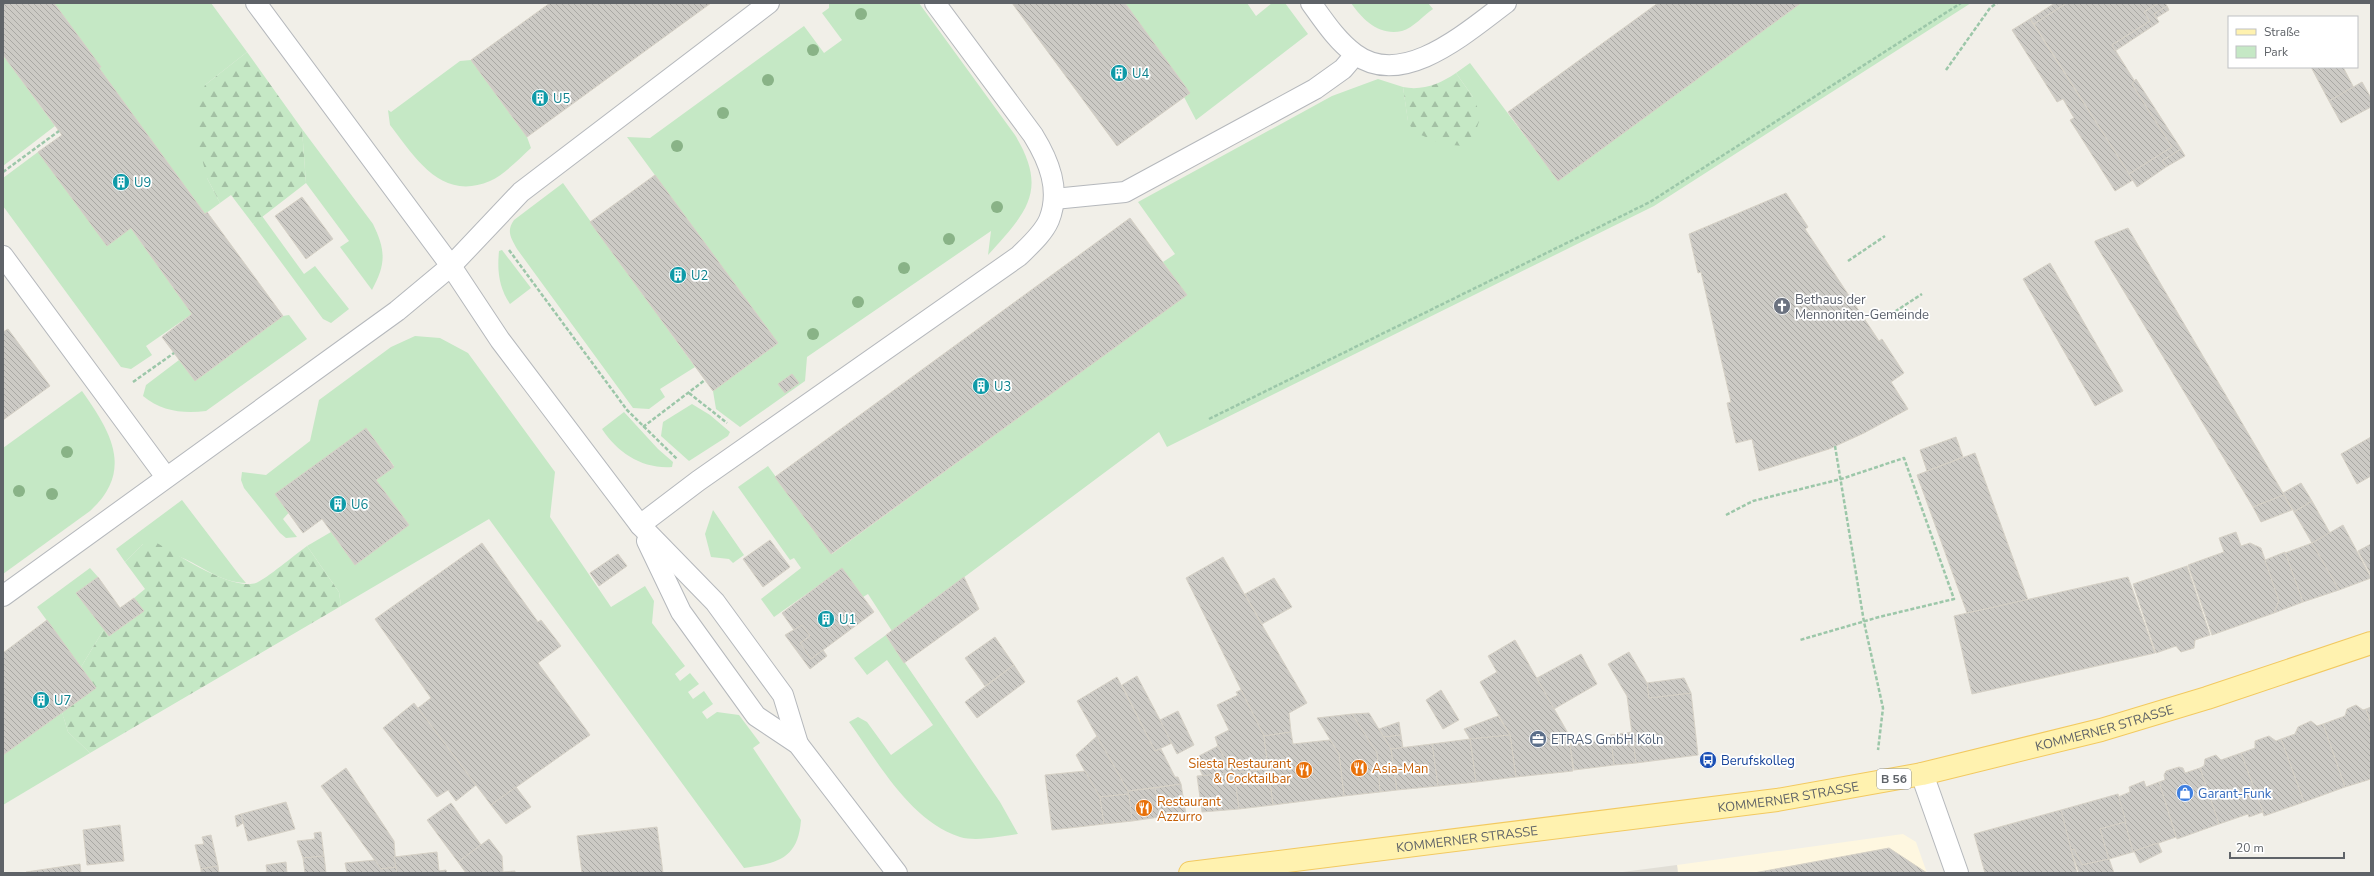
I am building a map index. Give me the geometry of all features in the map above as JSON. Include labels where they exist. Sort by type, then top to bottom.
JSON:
[{"type":"main road","name":"KOMMERNER STRASSE","points":[[1190,873],[1770,801],[1922,774],[2101,730],[2207,698],[2371,643]]},
{"type":"street","points":[[1922,774],[1957,873]]},
{"type":"lane","points":[[256,3],[451,266],[500,340],[640,525],[715,602],[784,695],[798,744]]},
{"type":"lane","points":[[3,596],[397,311],[451,266],[521,192],[769,3]]},
{"type":"lane","points":[[640,525],[698,481],[1019,256],[1048,221],[1054,199],[1053,179],[1042,151],[935,3]]},
{"type":"lane","points":[[1311,3],[1337,37],[1355,55],[1375,65],[1396,66],[1436,51],[1454,42],[1506,3]]},
{"type":"lane","points":[[1054,199],[1125,192],[1315,90],[1343,69],[1355,55]]},
{"type":"lane","points":[[3,256],[166,477]]},
{"type":"lane","points":[[640,525],[681,612],[756,716],[798,744],[898,873]]},
{"type":"path","points":[[1209,419],[1650,202],[1961,3]]},
{"type":"path","points":[[1946,70],[1990,8],[1997,3]]},
{"type":"path","points":[[3,172],[59,131]]},
{"type":"path","points":[[492,222],[513,255],[622,403],[643,427],[698,481]]},
{"type":"path","points":[[1848,261],[1885,236]]},
{"type":"path","points":[[1885,318],[1922,294]]},
{"type":"path","points":[[108,399],[174,353]]},
{"type":"path","points":[[643,427],[705,380]]},
{"type":"path","points":[[689,393],[752,444]]},
{"type":"path","points":[[1835,446],[1864,622],[1883,708],[1873,782]]},
{"type":"path","points":[[1726,515],[1753,501],[1841,479],[1904,458],[1954,599],[1800,640]]},
{"type":"shaded area","points":[[1903,834],[1916,842],[1927,873],[1678,873],[1677,865]]},
{"type":"shaded area","points":[[1677,865],[1678,873],[1615,873]]},
{"type":"green space","points":[[54,3],[211,3],[247,52],[205,85],[207,178],[220,203],[205,214],[99,68],[101,67]]},
{"type":"green space","points":[[829,3],[919,3],[1015,135],[1025,155],[1030,171],[1031,187],[1028,200],[1022,213],[988,255],[991,231],[807,357],[805,381],[740,427],[716,409],[713,391],[778,343],[627,137],[650,138],[804,26],[824,53],[842,40],[822,13],[829,8]]},
{"type":"green space","points":[[1125,3],[1247,3],[1256,16],[1272,3],[1285,3],[1308,34],[1196,120],[1184,97],[1190,93]]},
{"type":"green space","points":[[1351,3],[1428,3],[1433,9],[1410,27],[1402,31],[1394,32],[1379,29],[1366,21]]},
{"type":"green space","points":[[1801,3],[1971,3],[1654,206],[1167,447],[1159,432],[892,631],[868,594],[863,597],[842,569],[774,617],[761,599],[801,568],[794,558],[790,560],[738,487],[768,466],[832,554],[1186,295],[1163,262],[1175,254],[1138,202],[1332,96],[1378,79],[1403,87],[1408,121],[1473,97],[1456,73],[1470,63],[1558,180]]},
{"type":"green space","points":[[247,52],[302,129],[306,183],[253,224],[231,195],[220,203],[207,178],[197,139],[197,109],[205,85]]},
{"type":"green space","points":[[3,55],[55,126],[3,166]]},
{"type":"green space","points":[[471,60],[527,137],[531,148],[496,178],[473,186],[457,186],[443,181],[431,173],[409,150],[390,125],[388,110],[391,112],[460,61]]},
{"type":"green space","points":[[1456,73],[1473,97],[1481,116],[1475,133],[1463,146],[1442,144],[1414,132],[1408,122],[1403,87],[1417,88],[1431,86]]},
{"type":"green space","points":[[302,129],[373,224],[380,242],[383,257],[380,273],[372,290],[340,247],[349,241],[306,183]]},
{"type":"green space","points":[[38,152],[131,228],[192,314],[146,346],[152,355],[131,369],[121,367],[3,206],[3,178]]},
{"type":"green space","points":[[563,183],[695,367],[660,389],[665,397],[649,409],[633,408],[517,249],[511,238],[510,228],[514,220]]},
{"type":"green space","points":[[262,216],[304,274],[315,266],[349,309],[331,323],[323,319],[253,224]]},
{"type":"green space","points":[[502,250],[531,288],[510,304],[503,292],[500,279],[498,265],[499,251]]},
{"type":"green space","points":[[289,315],[307,339],[206,411],[181,412],[157,405],[143,396],[146,385],[179,360],[195,381],[283,316]]},
{"type":"green space","points":[[415,336],[440,338],[468,353],[555,472],[550,517],[611,607],[645,586],[654,601],[652,623],[685,666],[675,674],[680,681],[690,673],[699,684],[688,692],[693,699],[704,691],[713,704],[702,712],[707,719],[717,712],[739,715],[760,743],[753,748],[801,820],[796,843],[791,851],[784,857],[767,864],[744,868],[489,519],[341,606],[339,592],[307,546],[331,532],[355,565],[409,525],[376,480],[394,466],[366,428],[283,519],[297,537],[286,538],[280,533],[244,488],[241,480],[242,472],[266,475],[310,441],[319,400],[391,347]]},
{"type":"green space","points":[[82,391],[109,436],[115,466],[112,481],[104,496],[90,511],[3,574],[3,448]]},
{"type":"green space","points":[[692,404],[710,415],[730,432],[728,436],[689,461],[661,436],[663,422]]},
{"type":"green space","points":[[624,412],[658,449],[673,462],[672,467],[651,465],[632,458],[608,438],[602,429]]},
{"type":"green space","points":[[182,500],[246,583],[229,581],[185,559],[143,544],[125,562],[116,549]]},
{"type":"green space","points":[[713,510],[744,555],[733,563],[729,559],[711,557],[705,534]]},
{"type":"green space","points":[[157,543],[191,563],[220,577],[233,582],[246,584],[261,581],[307,546],[339,592],[341,606],[90,753],[68,732],[62,712],[96,688],[81,667],[104,629],[109,636],[144,611],[134,598],[145,589],[125,562],[143,544]]},
{"type":"green space","points":[[90,568],[98,577],[77,593],[104,629],[81,667],[37,607]]},
{"type":"green space","points":[[886,635],[1000,802],[1018,834],[974,839],[960,837],[942,829],[925,818],[910,804],[884,772],[849,722],[858,717],[867,722],[891,755],[933,725],[887,660],[867,675],[854,658]]},
{"type":"green space","points":[[62,712],[68,732],[90,753],[3,805],[3,755]]},
{"type":"building","name":"U9","points":[[3,3],[54,3],[101,67],[99,68],[205,214],[207,212],[283,316],[195,381],[162,337],[192,314],[131,228],[107,246],[38,152],[62,135],[3,55]]},
{"type":"building","name":"U5","points":[[550,3],[711,3],[527,137],[471,60]]},
{"type":"building","name":"U4","points":[[1012,3],[1125,3],[1190,93],[1117,146]]},
{"type":"building","points":[[1658,3],[1801,3],[1558,181],[1508,112]]},
{"type":"building","points":[[2055,3],[2067,3],[2034,24],[2030,19]]},
{"type":"building","points":[[2067,3],[2159,3],[2144,12],[2150,21],[2112,45],[2134,80],[2135,82],[2132,84],[2172,147],[2129,174],[2034,24]]},
{"type":"building","points":[[2159,3],[2165,3],[2167,6],[2154,14],[2159,22],[2115,51],[2112,45],[2150,21],[2144,12]]},
{"type":"building","points":[[2167,6],[2169,10],[2156,18],[2154,14]]},
{"type":"building","points":[[2030,19],[2133,180],[2115,191],[2070,120],[2074,118],[2063,99],[2057,102],[2012,30]]},
{"type":"building","points":[[2312,68],[2344,68],[2354,88],[2329,101]]},
{"type":"building","points":[[2136,79],[2181,149],[2162,161],[2166,167],[2137,187],[2129,174],[2172,147],[2132,84]]},
{"type":"building","points":[[2362,82],[2371,98],[2371,107],[2341,123],[2329,101]]},
{"type":"building","points":[[2181,149],[2185,156],[2166,167],[2162,161]]},
{"type":"building","name":"U2","points":[[655,175],[778,343],[713,391],[590,222]]},
{"type":"building","name":"Bethaus der Mennoniten-Gemeinde","points":[[1786,193],[1808,227],[1805,229],[1879,341],[1882,339],[1904,373],[1891,382],[1908,409],[1864,433],[1829,449],[1759,471],[1752,439],[1736,443],[1727,403],[1731,402],[1701,272],[1698,273],[1689,234]]},
{"type":"building","points":[[302,197],[333,239],[306,259],[275,216]]},
{"type":"building","name":"U3","points":[[1130,218],[1187,295],[831,554],[775,477]]},
{"type":"building","points":[[2128,228],[2284,495],[2253,507],[2095,243],[2095,241]]},
{"type":"building","points":[[2050,263],[2123,391],[2095,406],[2023,279]]},
{"type":"building","points":[[8,329],[50,386],[3,420],[3,332]]},
{"type":"building","points":[[792,374],[799,383],[785,393],[778,384]]},
{"type":"building","name":"U6","points":[[366,428],[394,467],[376,480],[409,525],[355,565],[322,519],[303,533],[275,494]]},
{"type":"building","points":[[1956,437],[1963,457],[1927,471],[1920,450]]},
{"type":"building","points":[[2371,437],[2371,476],[2357,484],[2341,454]]},
{"type":"building","points":[[1975,453],[2028,600],[1967,613],[1917,475]]},
{"type":"building","points":[[2301,483],[2312,501],[2294,512],[2283,493]]},
{"type":"building","points":[[2284,495],[2292,510],[2261,522],[2253,507]]},
{"type":"building","points":[[2312,501],[2330,533],[2312,543],[2294,512]]},
{"type":"building","points":[[2343,525],[2371,578],[2339,590],[2312,543]]},
{"type":"building","points":[[2236,532],[2241,546],[2250,543],[2261,548],[2279,601],[2274,613],[2212,635],[2188,565],[2224,552],[2219,538]]},
{"type":"building","points":[[770,540],[790,567],[763,587],[743,559]]},
{"type":"building","points":[[482,543],[538,622],[541,620],[561,646],[538,663],[590,735],[491,805],[418,708],[431,698],[375,619]]},
{"type":"building","points":[[2312,543],[2339,590],[2303,602],[2285,553]]},
{"type":"building","points":[[2371,544],[2371,575],[2358,551]]},
{"type":"building","points":[[2285,552],[2303,602],[2274,613],[2279,601],[2265,560]]},
{"type":"building","points":[[618,554],[627,566],[599,586],[590,573]]},
{"type":"building","points":[[1223,557],[1307,703],[1289,713],[1291,732],[1264,736],[1186,578]]},
{"type":"building","points":[[2187,566],[2210,635],[2195,640],[2194,648],[2181,652],[2176,646],[2156,653],[2133,584]]},
{"type":"building","name":"U1","points":[[842,568],[874,612],[811,659],[800,643],[810,636],[802,625],[794,630],[782,613]]},
{"type":"building","points":[[98,577],[120,608],[134,598],[144,611],[109,636],[76,593]]},
{"type":"building","points":[[964,577],[979,609],[904,663],[886,635]]},
{"type":"building","points":[[2128,577],[2155,653],[1972,694],[1954,616]]},
{"type":"building","points":[[1274,578],[1292,607],[1262,624],[1245,594]]},
{"type":"building","name":"U7","points":[[47,620],[96,688],[3,755],[3,653]]},
{"type":"building","points":[[802,625],[810,636],[800,643],[811,659],[823,650],[827,656],[810,669],[785,635]]},
{"type":"building","points":[[995,637],[1014,665],[985,686],[965,658]]},
{"type":"building","points":[[1515,640],[1569,735],[1573,771],[1516,777],[1510,735],[1480,682],[1497,672],[1488,656]]},
{"type":"building","points":[[1629,652],[1647,683],[1649,698],[1691,693],[1698,755],[1636,763],[1627,696],[1608,664]]},
{"type":"building","points":[[1581,654],[1597,684],[1554,709],[1537,678]]},
{"type":"building","points":[[1014,665],[1025,682],[977,718],[965,702]]},
{"type":"building","points":[[1137,676],[1172,743],[1155,751],[1122,685]]},
{"type":"building","points":[[1117,677],[1155,751],[1161,749],[1175,777],[1178,777],[1181,784],[1128,791],[1077,701]]},
{"type":"building","points":[[1684,678],[1691,693],[1649,698],[1647,683]]},
{"type":"building","points":[[1241,690],[1264,736],[1268,769],[1232,773],[1215,737],[1229,730],[1217,705],[1238,695],[1236,692]]},
{"type":"building","points":[[1441,690],[1459,720],[1443,729],[1426,700]]},
{"type":"building","points":[[414,703],[476,785],[456,801],[448,790],[437,797],[383,728]]},
{"type":"building","points":[[2356,705],[2363,710],[2366,709],[2371,724],[2371,779],[2345,787],[2323,724],[2345,716],[2347,709]]},
{"type":"building","points":[[2371,707],[2371,724],[2366,709]]},
{"type":"building","points":[[1178,711],[1194,745],[1177,754],[1160,720]]},
{"type":"building","points":[[1369,713],[1391,749],[1397,790],[1380,792],[1377,753],[1352,714]]},
{"type":"building","points":[[1352,714],[1377,753],[1380,792],[1344,796],[1339,754],[1317,718]]},
{"type":"building","points":[[1498,716],[1510,735],[1470,739],[1464,729]]},
{"type":"building","points":[[2311,721],[2317,726],[2323,724],[2345,787],[2304,802],[2281,739],[2295,734],[2298,727]]},
{"type":"building","points":[[1399,722],[1401,735],[1384,737],[1379,729]]},
{"type":"building","points":[[1291,732],[1293,744],[1330,740],[1339,754],[1344,796],[1273,805],[1264,736]]},
{"type":"building","points":[[1632,732],[1636,763],[1614,765],[1610,735]]},
{"type":"building","points":[[1401,735],[1403,748],[1391,749],[1384,737]]},
{"type":"building","points":[[1510,735],[1516,777],[1476,782],[1470,739]]},
{"type":"building","points":[[1097,736],[1129,794],[1099,797],[1076,755]]},
{"type":"building","points":[[2269,736],[2276,741],[2281,739],[2304,802],[2264,816],[2241,753],[2255,748],[2255,741]]},
{"type":"building","points":[[1470,739],[1476,782],[1438,786],[1432,744]]},
{"type":"building","points":[[1611,739],[1614,765],[1574,770],[1570,744]]},
{"type":"building","points":[[1432,744],[1438,786],[1397,790],[1391,749]]},
{"type":"building","points":[[1218,746],[1232,773],[1203,776],[1200,770],[1205,767],[1199,756]]},
{"type":"building","points":[[2241,753],[2263,812],[2249,817],[2248,814],[2219,824],[2200,768],[2204,766],[2205,759],[2216,755],[2221,760]]},
{"type":"building","points":[[2179,767],[2183,768],[2185,773],[2200,768],[2219,824],[2177,839],[2159,782],[2165,780],[2164,775],[2166,771]]},
{"type":"building","points":[[346,768],[394,841],[396,867],[381,869],[321,786]]},
{"type":"building","points":[[1268,769],[1273,805],[1239,809],[1234,773]]},
{"type":"building","points":[[1085,771],[1100,797],[1104,824],[1052,830],[1045,775]]},
{"type":"building","points":[[1234,773],[1239,809],[1202,812],[1197,776]]},
{"type":"building","points":[[2144,781],[2146,787],[2159,782],[2176,837],[2133,852],[2118,797],[2130,792],[2129,787]]},
{"type":"building","points":[[1181,784],[1186,814],[1160,817],[1155,788]]},
{"type":"building","points":[[516,787],[531,807],[506,824],[491,805]]},
{"type":"building","points":[[1155,788],[1160,817],[1132,821],[1128,791]]},
{"type":"building","points":[[1129,794],[1132,821],[1104,824],[1100,797]]},
{"type":"building","points":[[2118,794],[2126,822],[2100,829],[2109,859],[2082,865],[2074,849],[2071,850],[2061,810]]},
{"type":"building","points":[[286,802],[295,829],[248,841],[241,814]]},
{"type":"building","points":[[451,803],[481,845],[458,862],[427,820]]},
{"type":"building","points":[[2061,810],[2077,873],[1985,873],[1974,834]]},
{"type":"building","points":[[241,814],[243,823],[237,827],[235,816]]},
{"type":"building","points":[[2125,822],[2133,852],[2109,859],[2100,829]]},
{"type":"building","points":[[120,825],[124,861],[87,865],[83,830]]},
{"type":"building","points":[[657,827],[663,873],[582,873],[577,836]]},
{"type":"building","points":[[321,832],[324,856],[303,858],[297,841],[315,839],[314,833]]},
{"type":"building","points":[[211,835],[218,866],[201,869],[195,845],[204,844],[202,837]]},
{"type":"building","points":[[489,839],[502,856],[503,872],[515,871],[515,873],[466,873],[458,862]]},
{"type":"building","points":[[2158,843],[2162,852],[2140,863],[2134,851]]},
{"type":"building","points":[[1889,848],[1927,873],[1754,873]]},
{"type":"building","points":[[2074,849],[2082,865],[2109,859],[2114,873],[2079,873],[2071,850]]},
{"type":"building","points":[[437,852],[439,871],[446,870],[447,873],[397,873],[394,857]]},
{"type":"building","points":[[324,856],[326,873],[305,873],[303,858]]},
{"type":"building","points":[[375,860],[381,869],[396,867],[397,873],[347,873],[345,863]]},
{"type":"building","points":[[286,862],[287,873],[262,873],[267,872],[266,865]]},
{"type":"building","points":[[80,864],[81,873],[26,872]]},
{"type":"building","points":[[218,866],[219,873],[201,873],[201,869]]},
{"type":"place","name":"U4","points":[[1119,73]]},
{"type":"place","name":"U5","points":[[540,98]]},
{"type":"place","name":"U9","points":[[121,182]]},
{"type":"place","name":"U2","points":[[678,275]]},
{"type":"place","name":"Bethaus der Mennoniten-Gemeinde","points":[[1782,306]]},
{"type":"place","name":"U3","points":[[981,386]]},
{"type":"place","name":"U6","points":[[338,504]]},
{"type":"place","name":"U1","points":[[826,619]]},
{"type":"place","name":"U7","points":[[41,700]]},
{"type":"place","name":"ETRAS GmbH Köln","points":[[1538,739]]},
{"type":"place","name":"Berufskolleg","points":[[1708,760]]},
{"type":"place","name":"Asia-Man","points":[[1359,768]]},
{"type":"place","name":"Siesta Restaurant & Cocktailbar","points":[[1304,770]]},
{"type":"place","name":"Garant-Funk","points":[[2185,793]]},
{"type":"place","name":"Restaurant Azzurro","points":[[1144,808]]}]
